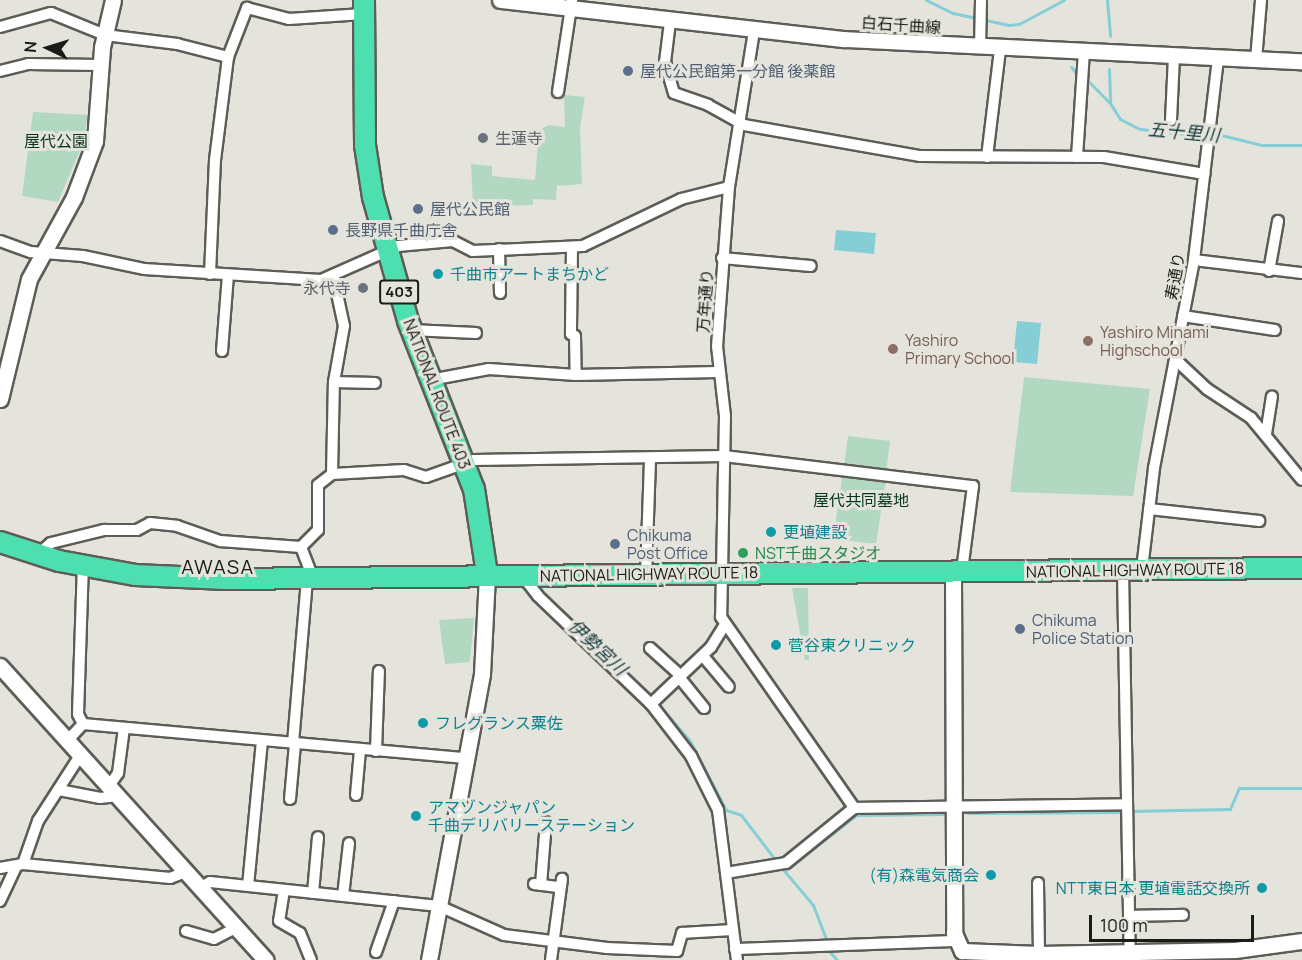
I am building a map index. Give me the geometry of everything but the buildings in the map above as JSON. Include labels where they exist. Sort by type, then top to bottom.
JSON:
[{"type":"highway","name":"NATIONAL ROUTE 403","points":[[363,7],[367,169],[411,330],[465,465],[480,517],[487,574]]},
{"type":"highway","name":"NATIONAL HIGHWAY ROUTE 18","points":[[0,542],[42,551],[83,567],[135,575],[310,579],[487,574],[953,574],[1302,568]]},
{"type":"street","points":[[0,399],[4,373],[29,279],[40,253],[74,196],[88,163],[98,123],[100,65],[113,0]]},
{"type":"street","name":"白石千曲線","points":[[500,0],[572,5],[670,22],[754,31],[980,48],[1302,61]]},
{"type":"street","points":[[980,48],[981,0]]},
{"type":"street","points":[[1256,60],[1261,0]]},
{"type":"street","points":[[210,274],[214,160],[228,57],[245,4],[289,19],[363,7]]},
{"type":"street","points":[[558,92],[572,5]]},
{"type":"street","points":[[0,27],[51,13],[105,35],[177,44],[228,57]]},
{"type":"street","points":[[670,22],[664,62],[674,93],[741,122],[863,148],[920,156],[1077,157],[1128,160],[1205,174]]},
{"type":"street","name":"万年通り","points":[[725,625],[721,617],[721,574],[725,416],[718,372],[722,258],[729,187],[754,31]]},
{"type":"street","points":[[987,157],[1000,49]]},
{"type":"street","points":[[1077,157],[1084,52]]},
{"type":"street","points":[[1171,120],[1174,57]]},
{"type":"street","name":"寿通り","points":[[1130,956],[1127,809],[1133,570],[1149,509],[1194,260],[1211,140],[1218,59]]},
{"type":"street","points":[[0,71],[28,64],[100,65]]},
{"type":"street","points":[[0,241],[40,253],[210,274],[321,280],[398,246],[453,241],[473,251],[583,246],[681,199],[729,187]]},
{"type":"street","points":[[1269,271],[1278,221]]},
{"type":"street","points":[[572,247],[571,334],[575,336],[576,375]]},
{"type":"street","points":[[499,249],[500,293]]},
{"type":"street","points":[[722,258],[811,266]]},
{"type":"street","points":[[1194,260],[1269,271],[1302,273]]},
{"type":"street","points":[[222,351],[228,275]]},
{"type":"street","points":[[333,275],[344,326],[334,382],[333,474]]},
{"type":"street","points":[[1183,316],[1236,321],[1275,330]]},
{"type":"street","points":[[411,330],[476,333]]},
{"type":"street","points":[[1176,360],[1207,389],[1251,418],[1302,480]]},
{"type":"street","points":[[430,380],[489,369],[576,375],[718,372]]},
{"type":"street","points":[[334,382],[375,383]]},
{"type":"street","points":[[1266,434],[1272,396]]},
{"type":"street","points":[[42,551],[104,530],[137,530],[150,523],[177,526],[220,541],[301,547],[318,530],[318,485],[333,474],[404,470],[426,477],[474,460],[724,456],[973,486],[963,563],[953,574],[959,951]]},
{"type":"street","points":[[646,575],[650,458]]},
{"type":"street","points":[[1149,509],[1259,521]]},
{"type":"street","points":[[290,800],[310,579],[301,547]]},
{"type":"street","points":[[83,567],[78,714],[83,724]]},
{"type":"street","points":[[429,960],[482,674],[487,574]]},
{"type":"street","points":[[527,575],[528,584],[538,596],[651,704],[685,745],[718,810],[736,954],[959,951],[1130,956],[1235,950],[1302,941]]},
{"type":"street","points":[[651,704],[703,656],[725,625],[854,808]]},
{"type":"street","points":[[650,648],[680,677],[704,708]]},
{"type":"street","points":[[703,656],[729,687]]},
{"type":"street","points":[[0,666],[201,887],[263,959]]},
{"type":"street","points":[[376,751],[379,671]]},
{"type":"street","points":[[83,724],[465,758]]},
{"type":"street","points":[[68,740],[83,724]]},
{"type":"street","points":[[59,790],[100,798],[113,791],[118,773],[123,728]]},
{"type":"street","points":[[248,886],[262,741]]},
{"type":"street","points":[[356,795],[360,750]]},
{"type":"street","points":[[0,901],[38,821],[81,754]]},
{"type":"street","points":[[726,873],[780,864],[854,808],[1127,809]]},
{"type":"street","points":[[542,829],[538,885],[561,883],[551,960]]},
{"type":"street","points":[[313,893],[318,837]]},
{"type":"street","points":[[343,896],[349,843]]},
{"type":"street","points":[[0,868],[19,865],[170,878],[186,872]]},
{"type":"street","points":[[201,887],[210,882],[439,906],[504,935],[607,948],[677,951],[682,933],[733,930]]},
{"type":"street","points":[[1038,883],[1040,954]]},
{"type":"street","points":[[284,890],[279,921],[300,933],[311,960]]},
{"type":"street","points":[[376,952],[394,901]]},
{"type":"street","points":[[1129,916],[1183,915]]},
{"type":"street","points":[[186,930],[214,939],[236,928]]},
{"type":"green space","points":[[564,95],[585,97],[580,128],[582,184],[557,186],[556,200],[533,199],[533,205],[473,206],[471,164],[492,166],[492,176],[535,180],[539,131],[548,125],[565,127]]},
{"type":"green space","name":"屋代公園","points":[[33,112],[88,115],[82,146],[58,202],[22,196]]},
{"type":"green space","points":[[1024,377],[1150,389],[1133,496],[1010,492]]},
{"type":"green space","points":[[848,436],[890,441],[886,472],[844,466]]},
{"type":"green space","name":"屋代共同墓地","points":[[843,472],[886,479],[876,544],[833,539]]},
{"type":"green space","points":[[792,588],[808,588],[809,660],[805,660]]},
{"type":"green space","points":[[474,618],[470,662],[445,664],[439,620]]},
{"type":"water","points":[[836,230],[876,233],[874,254],[834,250]]},
{"type":"water","points":[[1017,321],[1041,323],[1037,364],[1013,362]]},
{"type":"waterway","name":"五十里川","points":[[926,0],[953,13],[1009,25],[1019,24],[1064,0]]},
{"type":"waterway","name":"五十里川","points":[[1107,0],[1110,36]]},
{"type":"waterway","points":[[1071,67],[1078,75]]},
{"type":"waterway","name":"五十里川","points":[[1109,69],[1110,103],[1120,119],[1140,129],[1194,135],[1206,132]]},
{"type":"waterway","points":[[1088,81],[1109,102]]},
{"type":"waterway","name":"五十里川","points":[[1213,133],[1262,145],[1302,145]]},
{"type":"waterway","name":"伊勢宮川","points":[[658,704],[690,741],[726,810],[741,815],[777,862]]},
{"type":"waterway","points":[[1130,811],[1230,809],[1239,788],[1302,788]]},
{"type":"waterway","points":[[968,813],[1123,812]]},
{"type":"waterway","points":[[785,871],[856,815],[946,814]]},
{"type":"waterway","points":[[781,867],[813,905],[827,942]]},
{"type":"waterway","points":[[829,951],[837,960]]},
{"type":"place","name":"屋代公民館第一分館 後薬館","points":[[628,71]]},
{"type":"place","name":"生蓮寺","points":[[483,138]]},
{"type":"place","name":"屋代公民館","points":[[418,209]]},
{"type":"place","name":"長野県千曲庁舎","points":[[333,230]]},
{"type":"place","name":"千曲市アートまちかど","points":[[438,274]]},
{"type":"place","name":"永代寺","points":[[363,288]]},
{"type":"place","name":"Yashiro Minami Highschool","points":[[1088,341]]},
{"type":"place","name":"Yashiro Primary School","points":[[893,349]]},
{"type":"place","name":"更埴建設","points":[[771,532]]},
{"type":"place","name":"Chikuma Post Office","points":[[615,544]]},
{"type":"place","name":"NST千曲スタジオ","points":[[743,553]]},
{"type":"place","name":"Chikuma Police Station","points":[[1020,629]]},
{"type":"place","name":"菅谷東クリニック","points":[[776,645]]},
{"type":"place","name":"フレグランス粟佐","points":[[423,723]]},
{"type":"place","name":"アマゾンジャパン 千曲デリバリーステーション","points":[[416,816]]},
{"type":"place","name":"(有)森電気商会","points":[[991,875]]},
{"type":"place","name":"NTT東日本 更埴電話交換所","points":[[1262,888]]},
{"type":"district","name":"AWASA","points":[[218,566]]}]
